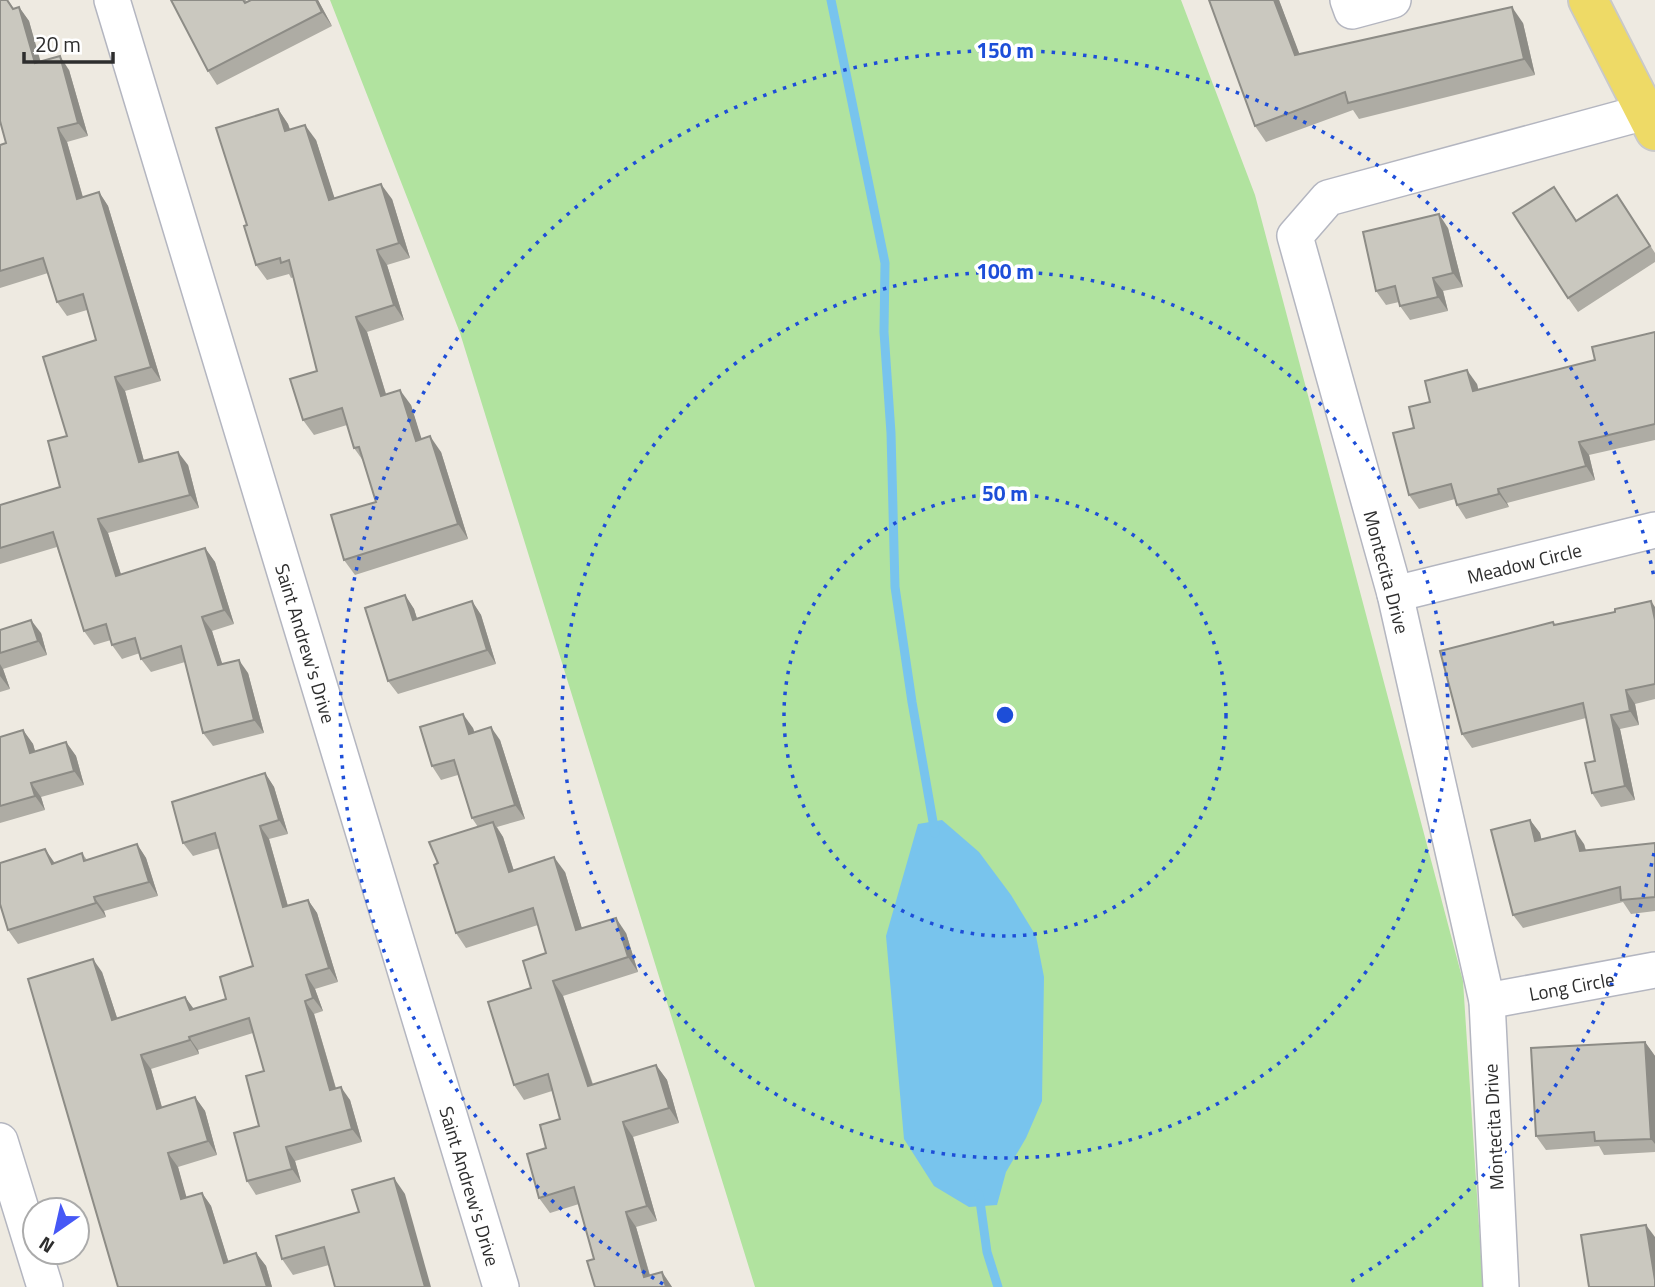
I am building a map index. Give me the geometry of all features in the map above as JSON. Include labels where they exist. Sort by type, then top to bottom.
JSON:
[{"type":"main road","points":[[1588,0],[1650,122]]},
{"type":"street","name":"Saint Andrew's Drive","points":[[113,0],[501,1287]]},
{"type":"street","points":[[1348,0],[1352,11],[1393,0]]},
{"type":"street","name":"Montecita Drive","points":[[1501,1287],[1487,1001],[1395,594],[1295,236],[1328,198],[1650,122]]},
{"type":"street","name":"Meadow Circle","points":[[1395,594],[1655,530]]},
{"type":"street","name":"Long Circle","points":[[1487,1001],[1655,970]]},
{"type":"street","points":[[0,1141],[46,1287]]},
{"type":"green space","points":[[330,0],[1181,0],[1255,195],[1463,981],[1483,1287],[755,1287],[460,333]]},
{"type":"water","points":[[942,820],[979,852],[1011,895],[1036,936],[1044,977],[1042,1101],[1026,1138],[1006,1172],[997,1205],[969,1207],[934,1186],[904,1139],[886,936],[918,824]]},
{"type":"building","points":[[0,0],[7,0],[13,9],[19,7],[35,63],[60,56],[78,123],[58,128],[77,199],[99,192],[151,367],[115,377],[139,462],[178,452],[190,495],[98,519],[116,576],[205,548],[224,610],[202,617],[218,665],[239,660],[254,720],[203,733],[181,646],[141,659],[135,638],[112,645],[106,624],[84,631],[53,532],[0,548],[0,505],[60,487],[48,441],[67,436],[43,357],[96,340],[83,294],[57,302],[43,258],[0,271],[0,145],[6,143],[0,121]]},
{"type":"building","points":[[171,0],[243,0],[245,3],[251,0],[316,0],[322,12],[208,71]]},
{"type":"building","points":[[1209,0],[1274,0],[1295,55],[1512,7],[1524,59],[1348,103],[1345,92],[1255,126]]},
{"type":"building","points":[[278,109],[285,131],[305,125],[329,200],[381,184],[399,243],[377,250],[394,305],[356,317],[381,396],[400,390],[416,441],[430,436],[458,524],[344,560],[331,515],[376,502],[359,447],[354,448],[342,408],[303,420],[290,379],[317,371],[289,260],[281,263],[280,258],[256,265],[244,226],[247,225],[216,128]]},
{"type":"building","points":[[1554,187],[1576,221],[1617,195],[1650,246],[1568,298],[1513,213]]},
{"type":"building","points":[[1439,214],[1453,273],[1433,278],[1438,297],[1400,306],[1395,286],[1376,291],[1363,232]]},
{"type":"building","points":[[1655,332],[1655,424],[1579,442],[1586,466],[1498,489],[1499,494],[1457,505],[1451,484],[1409,495],[1393,433],[1414,428],[1409,407],[1430,402],[1425,381],[1467,370],[1473,391],[1595,360],[1592,347]]},
{"type":"building","points":[[405,595],[413,620],[472,601],[487,650],[388,681],[365,608]]},
{"type":"building","points":[[1651,601],[1655,620],[1655,684],[1626,690],[1630,711],[1611,715],[1625,786],[1592,793],[1585,763],[1595,761],[1583,703],[1462,734],[1440,651],[1553,622],[1554,625],[1615,612],[1615,609]]},
{"type":"building","points":[[31,620],[38,641],[0,653],[0,630]]},
{"type":"building","points":[[463,714],[469,734],[491,727],[515,805],[472,818],[454,760],[432,766],[420,727]]},
{"type":"building","points":[[23,730],[30,753],[66,742],[74,771],[31,783],[35,796],[0,806],[0,737]]},
{"type":"building","points":[[265,773],[279,820],[260,826],[283,907],[308,900],[329,968],[306,975],[313,998],[305,1001],[330,1090],[341,1087],[352,1129],[286,1147],[292,1169],[247,1181],[234,1133],[259,1126],[246,1076],[264,1071],[249,1018],[141,1055],[157,1109],[195,1097],[208,1141],[168,1153],[181,1199],[202,1193],[224,1263],[256,1253],[267,1287],[118,1287],[28,979],[93,959],[112,1020],[185,997],[190,1010],[226,999],[220,977],[253,966],[215,833],[183,843],[172,802]]},
{"type":"building","points":[[1530,820],[1535,841],[1575,831],[1580,851],[1655,843],[1655,897],[1621,900],[1620,887],[1513,915],[1491,830]]},
{"type":"building","points":[[493,822],[509,872],[554,857],[576,930],[616,918],[628,957],[553,981],[588,1086],[656,1065],[669,1108],[623,1122],[647,1206],[626,1212],[644,1277],[662,1272],[666,1287],[595,1287],[587,1261],[594,1259],[574,1187],[539,1198],[527,1154],[546,1148],[540,1125],[560,1119],[548,1074],[514,1085],[488,1002],[531,988],[523,961],[546,953],[533,908],[456,933],[434,865],[438,863],[429,842]]},
{"type":"building","points":[[137,844],[149,882],[94,897],[96,903],[8,930],[0,904],[0,863],[45,849],[52,864],[82,853],[84,861]]},
{"type":"building","points":[[1645,1042],[1651,1139],[1595,1141],[1594,1132],[1536,1136],[1531,1048]]},
{"type":"building","points":[[394,1178],[425,1287],[335,1287],[324,1247],[282,1259],[276,1236],[359,1212],[352,1190]]},
{"type":"building","points":[[1646,1225],[1655,1287],[1589,1287],[1581,1235]]},
{"type":"waterway","points":[[831,0],[885,263],[884,332],[891,433],[895,587],[935,833]]},
{"type":"waterway","points":[[979,1194],[987,1252],[998,1287]]}]
